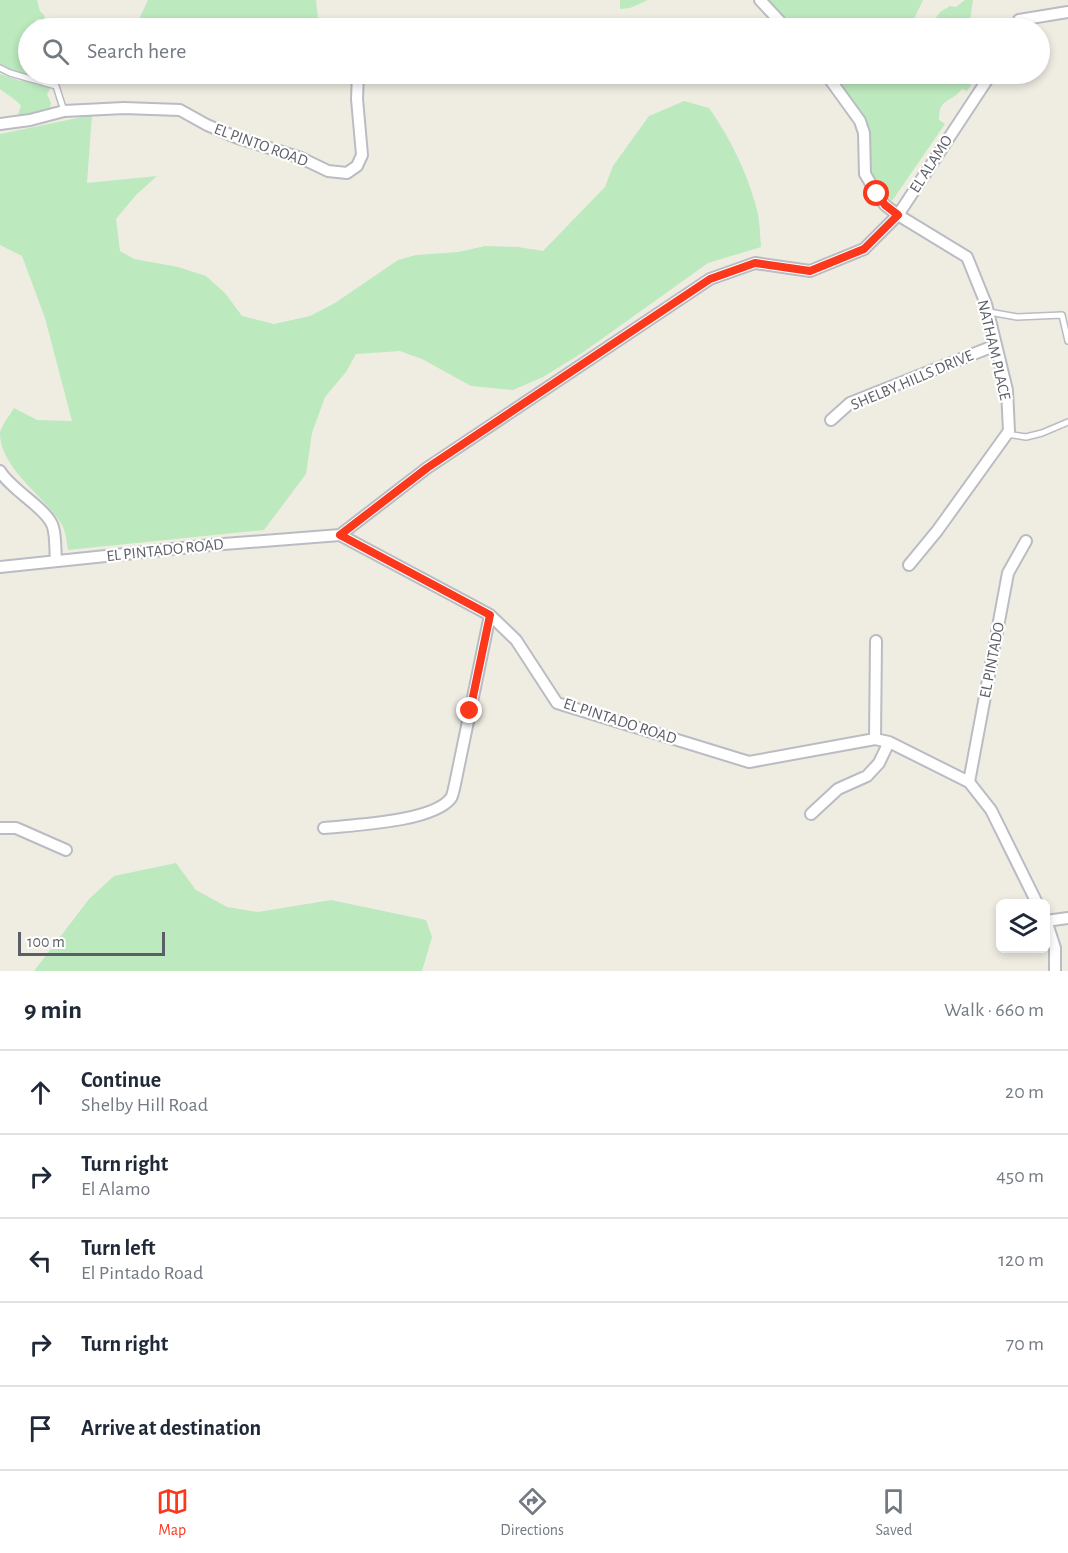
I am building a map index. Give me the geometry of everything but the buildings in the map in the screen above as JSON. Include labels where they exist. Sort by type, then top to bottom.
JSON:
[{"type":"street","points":[[760,0],[777,18]]},
{"type":"street","points":[[1043,18],[1068,12]]},
{"type":"street","name":"EL PINTO ROAD","points":[[0,124],[30,120],[64,111],[124,108],[180,110],[238,138],[301,158],[328,171],[347,173],[357,166],[362,155],[358,84]]},
{"type":"street","name":"NATHAM PLACE","points":[[833,84],[861,121],[864,133],[865,174],[885,205],[967,258],[988,312],[1007,390],[1009,430],[1006,434]]},
{"type":"street","name":"EL ALAMO","points":[[340,535],[427,468],[710,279],[755,263],[810,271],[864,249],[898,215],[984,84]]},
{"type":"street","name":"SHELBY HILLS DRIVE","points":[[831,420],[850,403],[996,345]]},
{"type":"street","points":[[909,565],[937,531],[1006,434]]},
{"type":"street","points":[[1,474],[50,520],[53,527],[56,561]]},
{"type":"street","name":"EL PINTADO ROAD","points":[[0,567],[211,544],[340,535],[490,615],[516,640],[557,703],[749,762],[875,739],[889,742],[969,782],[991,810],[1035,899]]},
{"type":"street","name":"EL PINTADO","points":[[969,782],[1008,573],[1026,541]]},
{"type":"street","points":[[324,828],[403,820],[432,810],[451,798],[490,615]]},
{"type":"street","points":[[875,739],[876,641]]},
{"type":"street","points":[[811,814],[838,789],[867,776],[879,763],[889,742]]},
{"type":"street","points":[[0,828],[16,828],[66,850]]},
{"type":"street","points":[[1050,920],[1068,918]]},
{"type":"street","points":[[1050,933],[1055,948],[1055,971]]},
{"type":"lane","points":[[0,68],[18,74]]},
{"type":"lane","points":[[50,84],[56,86],[64,111]]},
{"type":"lane","points":[[988,312],[1017,317],[1062,315],[1068,341]]},
{"type":"lane","points":[[1006,434],[1026,437],[1068,422]]},
{"type":"green space","points":[[0,0],[37,0],[44,18],[18,18],[18,73],[0,66]]},
{"type":"green space","points":[[148,0],[316,0],[318,18],[140,18]]},
{"type":"green space","points":[[620,0],[648,0],[630,8],[620,9]]},
{"type":"green space","points":[[767,0],[923,0],[914,18],[784,18]]},
{"type":"green space","points":[[965,0],[973,0],[970,18],[936,18],[950,6],[956,7]]},
{"type":"green space","points":[[0,74],[18,80],[18,84],[53,84],[47,94],[51,103],[50,108],[45,112],[21,118],[18,114],[21,106],[0,89]]},
{"type":"green space","points":[[840,84],[971,84],[967,91],[962,89],[943,104],[939,120],[945,124],[892,201],[875,183],[869,167],[870,146],[867,123]]},
{"type":"green space","points":[[684,101],[709,108],[732,145],[754,200],[759,218],[761,247],[708,263],[582,353],[543,377],[513,390],[471,386],[422,359],[400,351],[356,354],[346,372],[325,397],[312,433],[306,474],[264,530],[68,550],[63,527],[56,516],[8,459],[2,446],[0,433],[14,408],[37,420],[72,421],[45,318],[22,256],[0,245],[0,134],[92,115],[87,183],[157,176],[136,195],[116,219],[120,251],[134,259],[178,267],[206,276],[225,293],[242,316],[274,324],[310,316],[335,303],[398,260],[416,255],[459,252],[485,246],[518,247],[543,251],[605,187],[613,166],[649,116]]},
{"type":"green space","points":[[176,863],[196,890],[227,907],[258,912],[331,900],[426,920],[432,937],[422,971],[34,971],[89,899],[114,876]]},
{"type":"route","points":[[470,711],[490,615],[340,535],[427,468],[710,279],[755,263],[810,271],[864,249],[898,215],[885,205],[877,194]]}]
